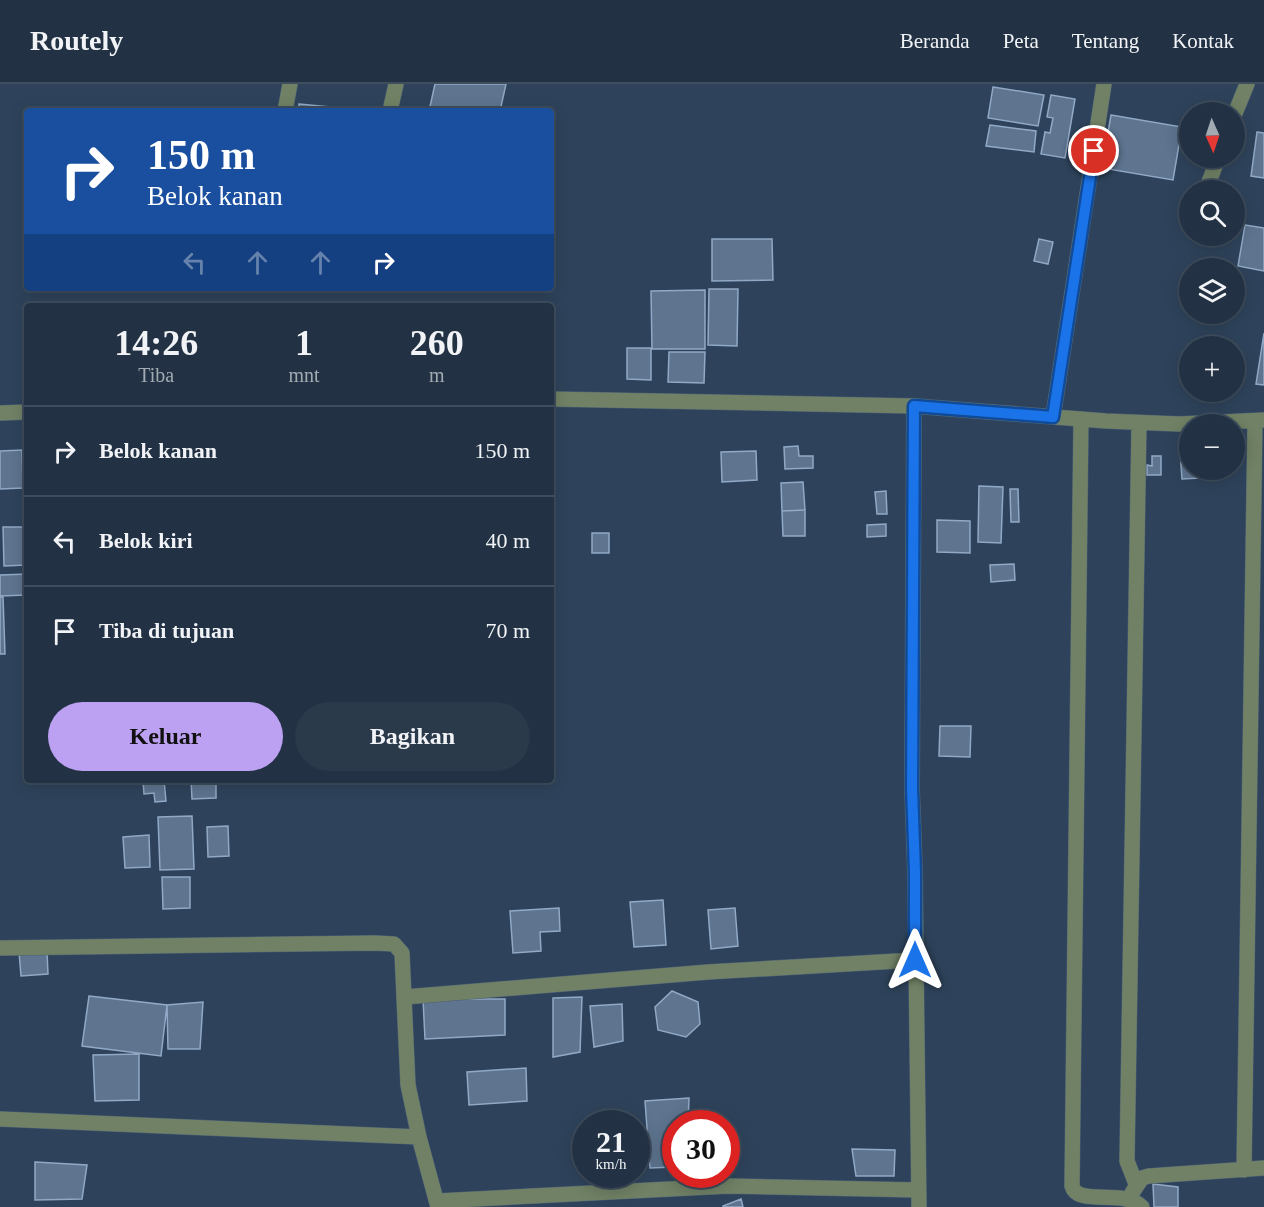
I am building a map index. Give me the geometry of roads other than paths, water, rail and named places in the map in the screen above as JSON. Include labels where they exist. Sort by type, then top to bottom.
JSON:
[{"type":"street","points":[[286,108],[290,84]]},
{"type":"street","points":[[391,108],[396,84]]},
{"type":"street","points":[[1053,417],[1104,84]]},
{"type":"street","points":[[1240,102],[1247,84]]},
{"type":"street","points":[[554,399],[914,406],[1139,423],[1179,424],[1259,420],[1244,1170]]},
{"type":"street","points":[[914,406],[912,788],[919,1207]]},
{"type":"street","points":[[0,413],[24,412]]},
{"type":"street","points":[[1081,419],[1072,1186],[1073,1193],[1081,1200],[1089,1202],[1128,1200],[1135,1201],[1142,1207]]},
{"type":"street","points":[[1136,1184],[1126,1161],[1139,423]]},
{"type":"street","points":[[0,948],[375,943],[394,945],[402,953],[408,1085],[419,1137],[438,1204],[729,1186],[918,1190]]},
{"type":"street","points":[[405,997],[708,972],[915,960]]},
{"type":"street","points":[[0,1119],[419,1137]]},
{"type":"street","points":[[1128,1200],[1136,1184],[1142,1178],[1149,1176],[1264,1168]]}]
